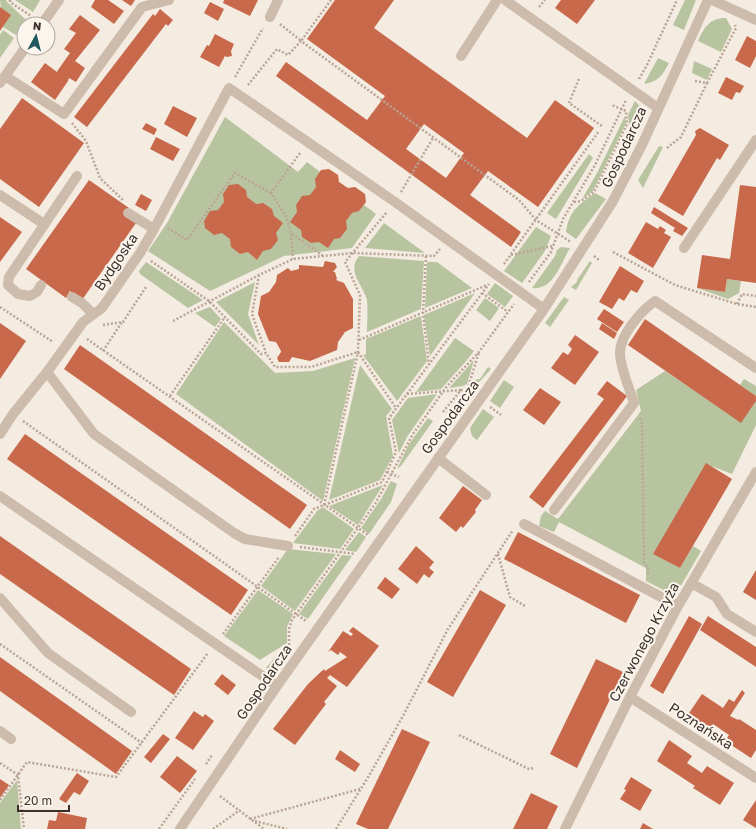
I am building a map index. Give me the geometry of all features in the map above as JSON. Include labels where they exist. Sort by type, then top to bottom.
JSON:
[{"type":"street","points":[[48,16],[60,0]]},
{"type":"street","points":[[20,56],[3,80],[64,114],[142,7],[169,0]]},
{"type":"street","points":[[270,17],[278,0]]},
{"type":"street","points":[[461,56],[497,0]]},
{"type":"street","points":[[505,0],[658,108]]},
{"type":"street","name":"Gospodarcza","points":[[180,829],[277,686],[544,309],[613,201],[642,145],[708,0]]},
{"type":"street","points":[[712,0],[756,20]]},
{"type":"street","points":[[228,88],[395,202],[544,309]]},
{"type":"street","name":"Bydgoska","points":[[0,434],[13,414],[47,372],[83,322],[102,308],[140,253],[156,226],[228,88]]},
{"type":"street","points":[[684,248],[756,140]]},
{"type":"street","points":[[41,285],[37,292],[30,296],[18,294],[8,285],[9,277],[77,176]]},
{"type":"street","points":[[0,195],[44,224]]},
{"type":"street","points":[[128,213],[156,226]]},
{"type":"street","points":[[72,297],[82,303],[93,314]]},
{"type":"street","points":[[554,510],[634,402],[622,365],[620,353],[623,339],[632,325],[644,309],[655,301],[756,368]]},
{"type":"street","points":[[47,372],[94,434],[234,533],[245,539],[288,546]]},
{"type":"street","points":[[438,458],[486,495]]},
{"type":"street","name":"Czerwonego Krzyża","points":[[565,829],[630,697],[678,606],[756,472]]},
{"type":"street","points":[[0,496],[277,686]]},
{"type":"street","points":[[524,524],[678,606]]},
{"type":"street","points":[[691,583],[716,597],[727,614],[756,632]]},
{"type":"street","points":[[0,598],[48,653],[131,712]]},
{"type":"street","name":"Poznańska","points":[[630,697],[756,778]]},
{"type":"street","points":[[0,731],[11,739]]},
{"type":"path","points":[[10,0],[10,2],[30,16]]},
{"type":"path","points":[[240,95],[276,49],[288,55],[301,41],[331,0]]},
{"type":"path","points":[[537,10],[545,0]]},
{"type":"path","points":[[636,83],[645,69],[677,0]]},
{"type":"path","points":[[228,88],[270,17],[519,200],[536,220],[572,243]]},
{"type":"path","points":[[667,148],[681,137],[736,28],[734,23]]},
{"type":"path","points":[[578,79],[569,103],[602,126]]},
{"type":"path","points":[[695,81],[708,83]]},
{"type":"path","points":[[527,286],[549,255],[563,219],[595,165],[628,96]]},
{"type":"path","points":[[573,202],[581,202],[594,192],[627,124],[626,111],[612,105]]},
{"type":"path","points":[[64,114],[86,141],[100,178],[132,208],[128,213]]},
{"type":"path","points":[[501,268],[599,131]]},
{"type":"path","points":[[324,506],[358,352],[360,294],[345,262],[395,202],[433,138]]},
{"type":"path","points":[[271,194],[308,142]]},
{"type":"path","points":[[156,226],[187,240],[235,173],[271,194],[287,218],[293,259]]},
{"type":"path","points":[[290,233],[323,256]]},
{"type":"path","points":[[173,321],[259,275],[293,259],[353,253],[434,256],[448,240]]},
{"type":"path","points":[[510,255],[553,246]]},
{"type":"path","points":[[613,252],[675,285],[737,304],[756,307]]},
{"type":"path","points":[[140,253],[209,301],[261,354],[266,353]]},
{"type":"path","points":[[593,255],[600,260]]},
{"type":"path","points":[[426,256],[423,313],[429,364]]},
{"type":"path","points":[[259,275],[252,314],[266,353],[275,367],[311,367],[358,352]]},
{"type":"path","points":[[221,636],[314,509],[382,482],[396,452],[389,418],[492,281]]},
{"type":"path","points":[[359,340],[488,285]]},
{"type":"path","points":[[103,350],[146,288]]},
{"type":"path","points":[[482,294],[508,312]]},
{"type":"path","points":[[737,304],[742,294],[756,296]]},
{"type":"path","points":[[289,649],[290,626],[296,614],[375,504],[408,442],[443,391],[480,352],[518,299]]},
{"type":"path","points":[[0,307],[63,349]]},
{"type":"path","points":[[170,396],[225,317]]},
{"type":"path","points":[[100,326],[123,322]]},
{"type":"path","points":[[82,336],[370,537]]},
{"type":"path","points":[[358,352],[396,408]]},
{"type":"path","points":[[407,394],[461,390],[467,391],[480,352]]},
{"type":"path","points":[[443,412],[461,390]]},
{"type":"path","points":[[634,402],[642,423],[644,564],[648,567],[648,590]]},
{"type":"path","points":[[486,404],[501,414]]},
{"type":"path","points":[[13,414],[308,623]]},
{"type":"path","points":[[387,472],[399,477]]},
{"type":"path","points":[[336,829],[360,788],[368,778],[400,721],[448,629],[515,528],[524,524]]},
{"type":"path","points":[[288,546],[357,554]]},
{"type":"path","points":[[498,553],[510,597],[525,606]]},
{"type":"path","points":[[0,644],[142,743]]},
{"type":"path","points":[[0,800],[27,762],[116,777],[208,653]]},
{"type":"path","points":[[459,735],[529,769],[533,768]]},
{"type":"path","points":[[0,763],[18,776],[24,829]]},
{"type":"path","points":[[251,820],[360,788]]},
{"type":"path","points":[[220,796],[264,829]]},
{"type":"path","points":[[213,829],[240,810]]},
{"type":"path","points":[[251,820],[287,829]]},
{"type":"path","points":[[162,825],[166,828]]},
{"type":"green space","points":[[0,0],[6,0],[22,16],[16,16],[16,35],[3,27]]},
{"type":"green space","points":[[15,0],[40,0],[33,12]]},
{"type":"green space","points":[[685,0],[696,0],[684,30],[673,25]]},
{"type":"green space","points":[[720,18],[726,18],[732,29],[721,52],[698,41],[705,28],[711,22]]},
{"type":"green space","points":[[3,30],[14,38],[0,58],[0,35]]},
{"type":"green space","points":[[658,58],[669,63],[667,67],[656,80],[644,84]]},
{"type":"green space","points":[[694,61],[712,69],[707,80],[692,73]]},
{"type":"green space","points":[[635,101],[642,111],[640,130],[629,124],[628,115]]},
{"type":"green space","points":[[625,116],[626,123],[593,191],[582,199],[597,173]]},
{"type":"green space","points":[[225,117],[298,172],[307,162],[376,214],[352,248],[284,256],[210,291],[148,251],[167,223]]},
{"type":"green space","points":[[659,146],[663,147],[643,188],[638,180]]},
{"type":"green space","points":[[589,154],[593,158],[556,219],[547,213]]},
{"type":"green space","points":[[595,193],[606,199],[576,239],[566,232],[567,225],[572,213]]},
{"type":"green space","points":[[384,223],[425,253],[365,248]]},
{"type":"green space","points":[[536,227],[551,236],[545,251],[522,283],[504,271]]},
{"type":"green space","points":[[561,247],[570,248],[556,275],[546,285],[539,288],[532,288],[555,256],[557,250]]},
{"type":"green space","points":[[359,256],[424,261],[421,309],[367,332],[367,300],[355,273],[354,267]]},
{"type":"green space","points":[[590,261],[592,263],[576,290],[571,287],[577,282]]},
{"type":"green space","points":[[146,262],[203,300],[188,308],[140,274],[139,271]]},
{"type":"green space","points":[[427,262],[437,262],[472,288],[425,308]]},
{"type":"green space","points":[[727,279],[741,281],[739,293],[728,299],[697,288],[725,292]]},
{"type":"green space","points":[[255,282],[248,314],[259,345],[216,302]]},
{"type":"green space","points":[[495,283],[513,296],[505,307],[487,294]]},
{"type":"green space","points":[[475,293],[430,356],[424,315]]},
{"type":"green space","points":[[564,297],[569,300],[550,327],[545,323]]},
{"type":"green space","points":[[485,298],[499,308],[490,321],[476,310]]},
{"type":"green space","points":[[210,307],[221,319],[215,327],[195,313]]},
{"type":"green space","points":[[421,316],[427,361],[397,401],[363,355],[366,354],[366,339]]},
{"type":"green space","points":[[224,322],[275,373],[313,371],[355,358],[323,501],[176,394]]},
{"type":"green space","points":[[455,338],[474,351],[441,389],[416,392]]},
{"type":"green space","points":[[474,360],[467,384],[449,388]]},
{"type":"green space","points":[[360,365],[392,409],[386,416],[393,456],[380,480],[329,500]]},
{"type":"green space","points":[[488,367],[491,369],[473,389],[472,385],[474,380],[480,379]]},
{"type":"green space","points":[[665,371],[741,422],[756,401],[756,425],[732,474],[706,464],[654,554],[680,568],[693,546],[701,551],[675,596],[646,581],[646,568],[559,522],[554,532],[539,526],[541,516],[545,511],[558,519],[641,411],[636,390]]},
{"type":"green space","points":[[744,379],[756,386],[756,396],[740,385]]},
{"type":"green space","points":[[504,380],[514,387],[500,408],[490,401]]},
{"type":"green space","points":[[437,394],[407,437],[399,453],[392,420],[408,398]]},
{"type":"green space","points":[[466,396],[449,414],[447,412],[459,399]]},
{"type":"green space","points":[[483,409],[494,417],[477,440],[472,436],[470,428]]},
{"type":"green space","points":[[428,418],[433,421],[401,466],[397,469],[409,444]]},
{"type":"green space","points":[[391,481],[397,484],[391,502],[369,534],[361,528],[381,499]]},
{"type":"green space","points":[[383,485],[358,525],[329,506]]},
{"type":"green space","points":[[323,507],[354,529],[340,549],[293,543],[317,511]]},
{"type":"green space","points":[[359,532],[366,537],[356,552],[345,550]]},
{"type":"green space","points":[[288,549],[336,554],[295,611],[261,586]]},
{"type":"green space","points":[[342,555],[352,556],[308,619],[299,614]]},
{"type":"green space","points":[[258,590],[293,614],[287,627],[287,643],[260,660],[224,636]]},
{"type":"green space","points":[[286,650],[273,669],[266,668],[275,657]]},
{"type":"green space","points":[[17,780],[21,829],[0,829],[0,803]]},
{"type":"building","points":[[95,0],[108,0],[124,11],[114,24],[91,7]]},
{"type":"building","points":[[122,0],[135,0],[131,6]]},
{"type":"building","points":[[224,0],[258,0],[250,16],[223,3]]},
{"type":"building","points":[[335,0],[394,0],[374,28],[527,138],[555,100],[594,128],[538,207],[488,171],[470,195],[521,232],[511,247],[276,76],[286,62],[367,120],[385,96],[307,39]],"holes":[[[424,124],[464,153],[446,178],[406,149]]]},
{"type":"building","points":[[561,0],[595,0],[577,24],[555,8]]},
{"type":"building","points":[[210,2],[224,9],[218,21],[204,13]]},
{"type":"building","points":[[0,7],[11,15],[0,31]]},
{"type":"building","points":[[160,9],[173,20],[168,26],[166,24],[87,127],[74,117],[153,14],[155,16]]},
{"type":"building","points":[[80,15],[100,30],[75,61],[85,68],[76,82],[69,78],[55,100],[31,82],[45,63],[57,72],[70,53],[64,49],[76,33],[69,29]]},
{"type":"building","points":[[215,34],[234,44],[231,51],[232,56],[225,56],[219,67],[200,57],[207,45],[209,46]]},
{"type":"building","points":[[747,36],[756,41],[756,56],[750,68],[735,60]]},
{"type":"building","points":[[726,77],[744,86],[740,93],[736,92],[732,100],[718,93]]},
{"type":"building","points":[[22,98],[84,143],[39,207],[0,179],[0,129]]},
{"type":"building","points":[[173,106],[197,118],[187,137],[164,124]]},
{"type":"building","points":[[146,123],[157,129],[154,135],[142,129]]},
{"type":"building","points":[[700,128],[729,145],[720,160],[717,158],[683,216],[658,201],[696,135],[695,131]]},
{"type":"building","points":[[156,137],[180,149],[173,161],[150,149]]},
{"type":"building","points":[[329,169],[338,175],[339,182],[348,188],[355,187],[365,194],[366,202],[359,211],[352,213],[346,221],[347,229],[340,238],[334,239],[328,248],[319,242],[311,243],[302,237],[301,230],[290,222],[297,212],[296,205],[302,196],[310,195],[316,187],[315,179],[321,170]]},
{"type":"building","points":[[89,180],[129,208],[125,215],[136,223],[82,300],[70,291],[66,298],[26,269]]},
{"type":"building","points":[[238,184],[246,190],[247,197],[256,204],[263,203],[272,209],[274,216],[283,223],[276,233],[278,240],[271,249],[263,251],[257,260],[248,252],[240,254],[231,247],[230,239],[222,233],[214,235],[205,228],[204,221],[210,211],[218,210],[224,202],[223,194],[229,185]]},
{"type":"building","points":[[740,185],[756,187],[756,283],[727,279],[725,292],[697,288],[702,255],[730,259]]},
{"type":"building","points":[[141,194],[152,200],[146,211],[135,205]]},
{"type":"building","points":[[654,207],[688,228],[682,236],[673,231],[675,228],[651,213]]},
{"type":"building","points":[[0,217],[22,232],[0,262]]},
{"type":"building","points":[[646,222],[658,229],[660,226],[666,230],[664,233],[671,237],[653,268],[628,253]]},
{"type":"building","points":[[325,261],[335,263],[337,267],[333,272],[335,272],[336,280],[344,283],[353,299],[353,328],[345,332],[338,342],[337,350],[310,361],[292,357],[289,362],[279,362],[277,358],[281,351],[276,342],[269,341],[258,314],[261,296],[269,292],[276,282],[277,275],[288,268],[291,271],[299,269],[299,265],[323,267]]},
{"type":"building","points":[[620,266],[644,281],[637,293],[631,290],[624,301],[619,298],[612,309],[599,302]]},
{"type":"building","points":[[604,309],[624,322],[617,332],[597,319]]},
{"type":"building","points":[[645,319],[756,396],[756,401],[741,423],[628,345]]},
{"type":"building","points":[[0,323],[26,341],[0,379]]},
{"type":"building","points":[[602,323],[617,333],[614,339],[599,329]]},
{"type":"building","points":[[575,335],[599,352],[575,385],[551,368],[563,352],[568,355],[572,349],[568,345]]},
{"type":"building","points":[[80,345],[307,505],[290,529],[64,369]]},
{"type":"building","points":[[607,381],[627,396],[543,508],[529,497],[604,399],[597,394]]},
{"type":"building","points":[[540,388],[561,402],[544,425],[523,410]]},
{"type":"building","points":[[25,434],[248,590],[231,615],[7,459]]},
{"type":"building","points":[[706,463],[732,479],[680,568],[653,554]]},
{"type":"building","points":[[463,486],[482,500],[475,510],[476,512],[463,528],[461,526],[456,532],[439,518]]},
{"type":"building","points":[[518,532],[640,595],[626,623],[504,559]]},
{"type":"building","points":[[0,536],[191,669],[174,695],[0,574]]},
{"type":"building","points":[[416,546],[434,562],[429,568],[434,572],[429,578],[424,574],[417,584],[398,569]]},
{"type":"building","points":[[756,570],[756,600],[743,592]]},
{"type":"building","points":[[385,577],[400,589],[392,599],[377,588]]},
{"type":"building","points":[[480,590],[506,605],[453,697],[427,682]]},
{"type":"building","points":[[689,616],[702,624],[663,694],[650,686]]},
{"type":"building","points":[[708,616],[756,647],[756,667],[700,630]]},
{"type":"building","points":[[353,627],[379,646],[347,687],[330,675],[327,678],[337,686],[324,702],[326,704],[295,745],[273,729],[308,684],[324,669],[325,671],[347,657],[340,652],[338,655],[331,650],[328,652],[343,631],[351,636],[353,634],[349,631]]},
{"type":"building","points":[[0,657],[132,751],[116,774],[0,691]]},
{"type":"building","points":[[596,659],[623,672],[577,768],[550,754]]},
{"type":"building","points":[[222,674],[236,685],[228,695],[214,684]]},
{"type":"building","points":[[742,690],[745,693],[730,716],[738,720],[739,719],[756,730],[756,750],[751,758],[725,741],[729,735],[713,724],[709,731],[687,716],[702,694],[723,708],[729,699],[734,702]]},
{"type":"building","points":[[194,711],[203,717],[205,714],[214,721],[193,750],[175,738]]},
{"type":"building","points":[[402,729],[430,742],[388,829],[368,829],[356,824]]},
{"type":"building","points":[[163,734],[170,739],[151,763],[144,757]]},
{"type":"building","points":[[669,740],[692,756],[687,763],[702,773],[707,766],[734,783],[720,805],[693,788],[695,786],[657,761]]},
{"type":"building","points":[[340,750],[360,764],[355,772],[335,759]]},
{"type":"building","points":[[177,756],[197,771],[180,793],[160,777]]},
{"type":"building","points":[[77,773],[89,781],[80,795],[74,792],[66,803],[59,799]]},
{"type":"building","points":[[631,777],[652,790],[640,811],[620,799],[626,790],[624,789]]},
{"type":"building","points":[[0,779],[9,785],[0,798]]},
{"type":"building","points":[[531,793],[558,806],[547,829],[513,829]]},
{"type":"building","points":[[756,800],[756,828],[743,820]]},
{"type":"building","points":[[58,812],[87,818],[85,829],[47,829],[49,820],[56,821]]},
{"type":"building","points":[[643,823],[653,829],[640,829]]}]
